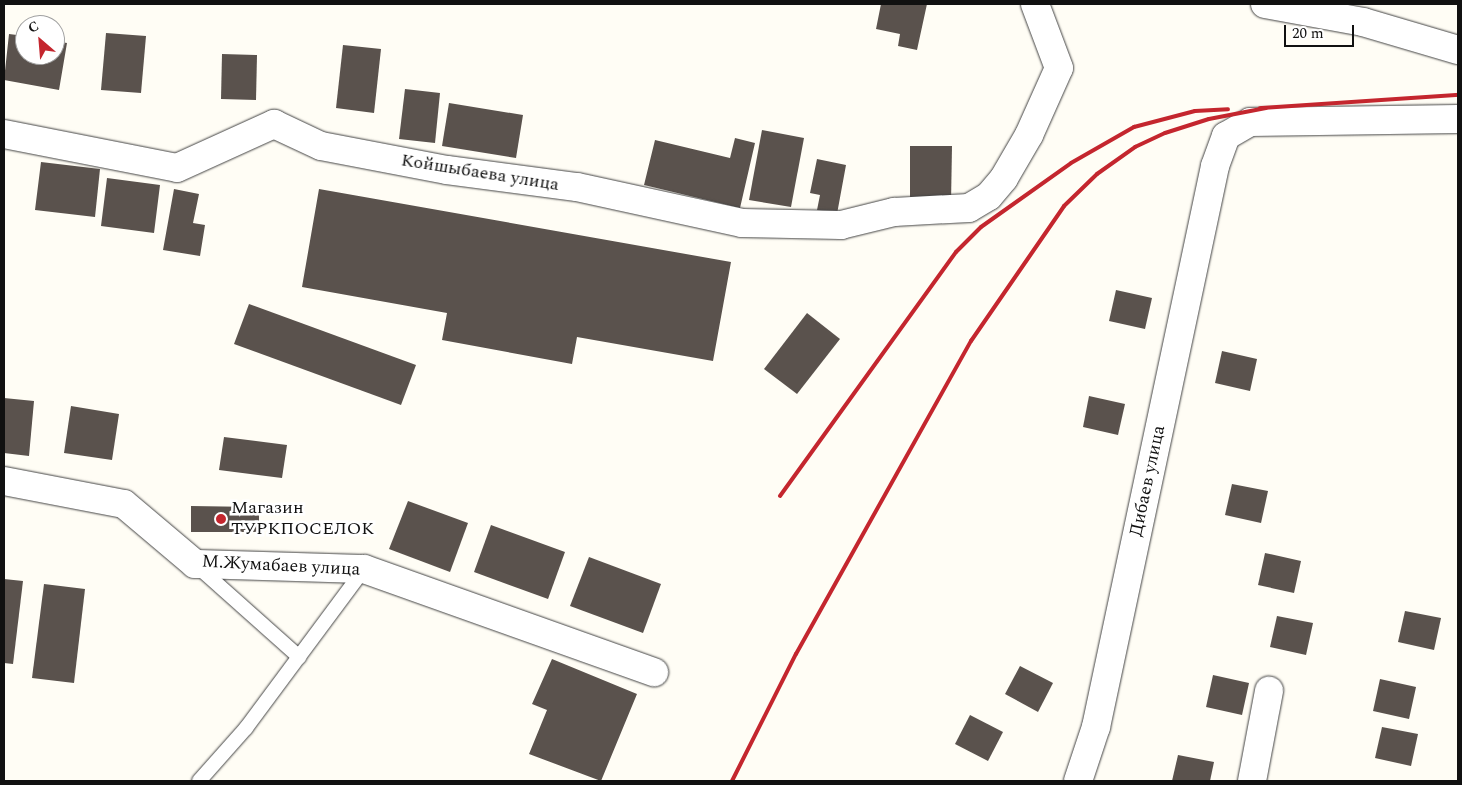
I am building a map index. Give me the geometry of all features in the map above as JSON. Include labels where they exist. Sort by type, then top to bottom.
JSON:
[{"type":"street","name":"Койшыбаева улица","points":[[4,134],[177,168],[274,124],[321,146],[447,170],[577,187],[742,223],[841,224],[894,212],[969,208],[989,196],[1004,178],[1029,135],[1059,68],[1035,4]]},
{"type":"street","points":[[1265,4],[1363,22],[1458,50]]},
{"type":"street","name":"Дибаев улица","points":[[1078,781],[1096,727],[1213,179],[1226,136],[1250,122],[1458,119]]},
{"type":"street","name":"М.Жумабаев улица","points":[[4,481],[124,504],[195,564],[364,569],[654,672]]},
{"type":"street","points":[[1252,781],[1269,691]]},
{"type":"lane","points":[[195,564],[299,657]]},
{"type":"lane","points":[[199,781],[246,728],[364,569]]},
{"type":"building","points":[[881,4],[927,4],[917,50],[898,46],[900,34],[876,29]]},
{"type":"building","points":[[106,33],[146,36],[141,93],[101,90]]},
{"type":"building","points":[[9,34],[15,35],[15,65],[63,65],[59,90],[4,80]]},
{"type":"building","points":[[343,45],[381,49],[374,113],[336,108]]},
{"type":"building","points":[[222,54],[257,55],[256,100],[221,99]]},
{"type":"building","points":[[405,89],[440,93],[435,143],[399,139]]},
{"type":"building","points":[[449,103],[523,115],[516,158],[442,146]]},
{"type":"building","points":[[762,130],[804,138],[791,207],[749,200]]},
{"type":"building","points":[[735,138],[755,143],[740,208],[644,185],[655,140],[730,158]]},
{"type":"building","points":[[910,146],[952,146],[951,203],[910,203]]},
{"type":"building","points":[[817,159],[846,165],[837,214],[817,210],[820,195],[810,193]]},
{"type":"building","points":[[41,162],[100,169],[95,217],[35,210]]},
{"type":"building","points":[[107,178],[160,185],[154,233],[101,226]]},
{"type":"building","points":[[174,189],[199,194],[193,223],[205,225],[200,256],[163,250]]},
{"type":"building","points":[[319,189],[731,262],[713,361],[577,337],[572,364],[442,340],[447,313],[302,287]]},
{"type":"building","points":[[1116,290],[1152,298],[1145,329],[1109,321]]},
{"type":"building","points":[[249,304],[416,365],[401,405],[234,344]]},
{"type":"building","points":[[807,313],[840,339],[797,394],[764,369]]},
{"type":"building","points":[[1222,351],[1257,359],[1250,391],[1215,383]]},
{"type":"building","points":[[1089,396],[1125,404],[1118,435],[1083,427]]},
{"type":"building","points":[[4,398],[34,401],[29,456],[4,453]]},
{"type":"building","points":[[71,406],[119,414],[112,460],[64,453]]},
{"type":"building","points":[[224,437],[287,445],[282,478],[219,470]]},
{"type":"building","points":[[1232,484],[1268,491],[1261,523],[1225,515]]},
{"type":"building","points":[[408,501],[468,523],[450,572],[389,549]]},
{"type":"building","points":[[191,506],[259,507],[259,532],[191,532]]},
{"type":"building","points":[[491,525],[565,552],[548,599],[474,572]]},
{"type":"building","points":[[1265,553],[1301,561],[1294,593],[1258,585]]},
{"type":"building","points":[[589,557],[661,584],[643,633],[570,606]]},
{"type":"building","points":[[4,579],[23,581],[13,664],[4,663]]},
{"type":"building","points":[[44,584],[85,589],[74,683],[32,678]]},
{"type":"building","points":[[1405,611],[1441,618],[1434,650],[1398,642]]},
{"type":"building","points":[[1277,616],[1313,623],[1306,655],[1270,647]]},
{"type":"building","points":[[552,659],[637,694],[601,781],[529,754],[547,710],[532,704]]},
{"type":"building","points":[[1020,666],[1053,683],[1038,712],[1005,694]]},
{"type":"building","points":[[1213,675],[1249,683],[1242,715],[1206,707]]},
{"type":"building","points":[[1380,679],[1416,687],[1409,719],[1373,711]]},
{"type":"building","points":[[970,715],[1003,732],[988,761],[955,744]]},
{"type":"building","points":[[1382,727],[1418,734],[1411,766],[1375,758]]},
{"type":"building","points":[[1178,755],[1214,762],[1210,781],[1172,781]]},
{"type":"railway","points":[[1260,108],[1458,95]]},
{"type":"railway","points":[[732,781],[796,654],[971,341],[1064,206],[1097,174],[1135,147],[1165,133],[1209,119],[1266,108]]},
{"type":"railway","points":[[780,496],[956,252],[981,227],[1071,163],[1134,127],[1195,111],[1228,109]]},
{"type":"place","name":"Магазин ТУРКПОСЕЛОК","points":[[221,519]]}]
